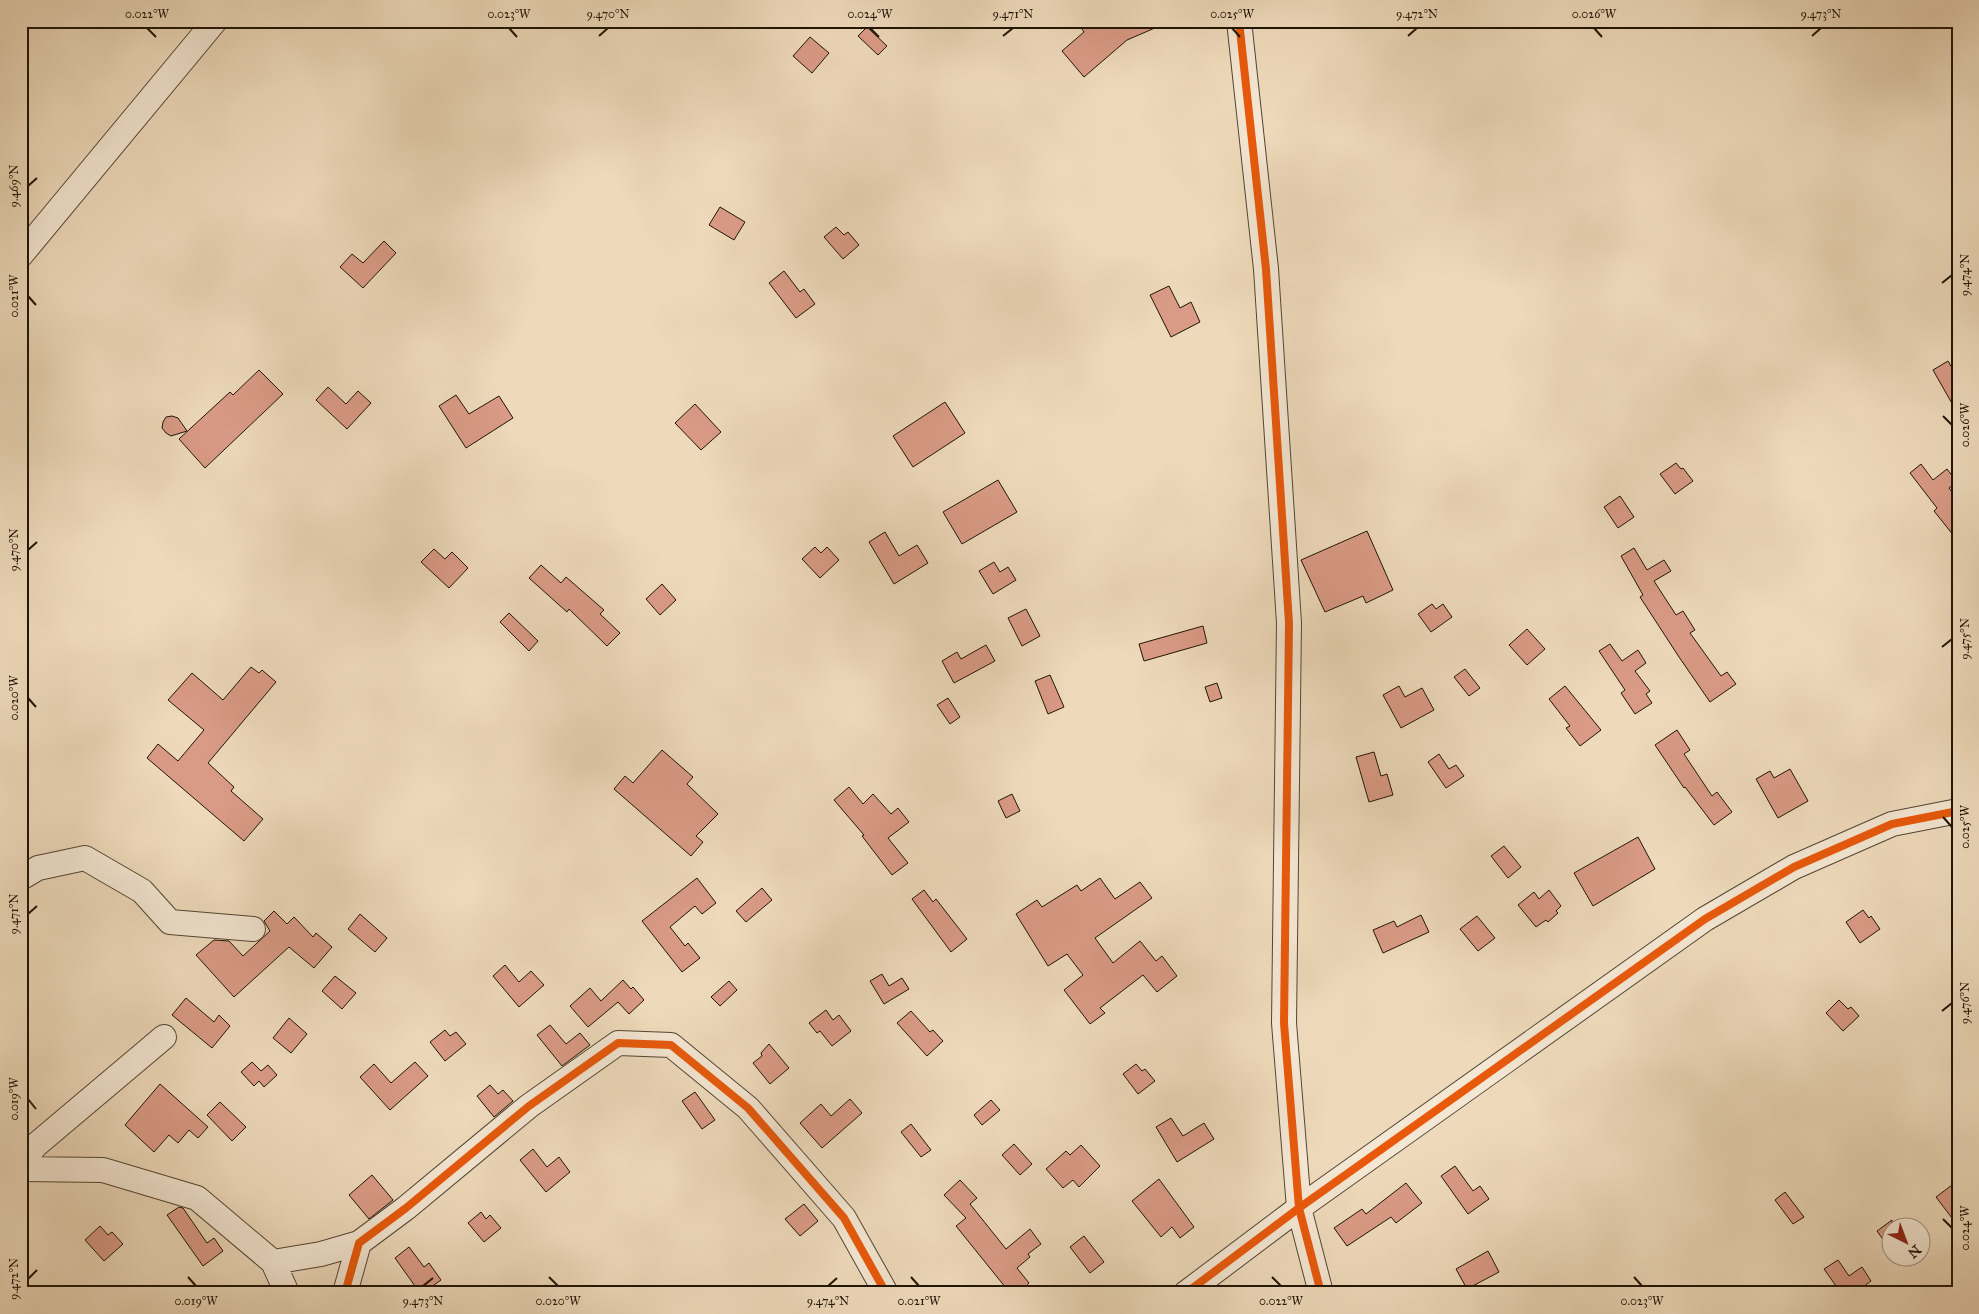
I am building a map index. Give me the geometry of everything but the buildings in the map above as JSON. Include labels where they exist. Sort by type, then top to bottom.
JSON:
[{"type":"street","points":[[21,255],[215,21]]},
{"type":"street","points":[[1239,21],[1266,269],[1289,623],[1284,1022],[1298,1208],[1321,1293]]},
{"type":"street","points":[[1186,1293],[1298,1208],[1705,919],[1794,867],[1892,824],[1958,811]]},
{"type":"street","points":[[21,878],[38,868],[85,858],[142,890],[170,922],[253,929]]},
{"type":"street","points":[[21,1163],[36,1145],[164,1037]]},
{"type":"street","points":[[273,1262],[321,1254],[359,1244],[406,1208],[528,1106],[618,1043],[671,1045],[748,1108],[825,1196],[844,1218],[886,1293]]},
{"type":"street","points":[[21,1169],[103,1170],[197,1198],[273,1262],[288,1293]]},
{"type":"street","points":[[345,1293],[359,1244]]},
{"type":"cycle path","points":[[1239,21],[1266,269],[1289,623],[1284,1023],[1299,1208],[1321,1293]]},
{"type":"cycle path","points":[[1186,1293],[1299,1208],[1705,919],[1794,867],[1892,824],[1958,811]]},
{"type":"cycle path","points":[[345,1293],[359,1243],[406,1208],[529,1106],[618,1043],[671,1045],[748,1108],[844,1218],[886,1293]]}]
